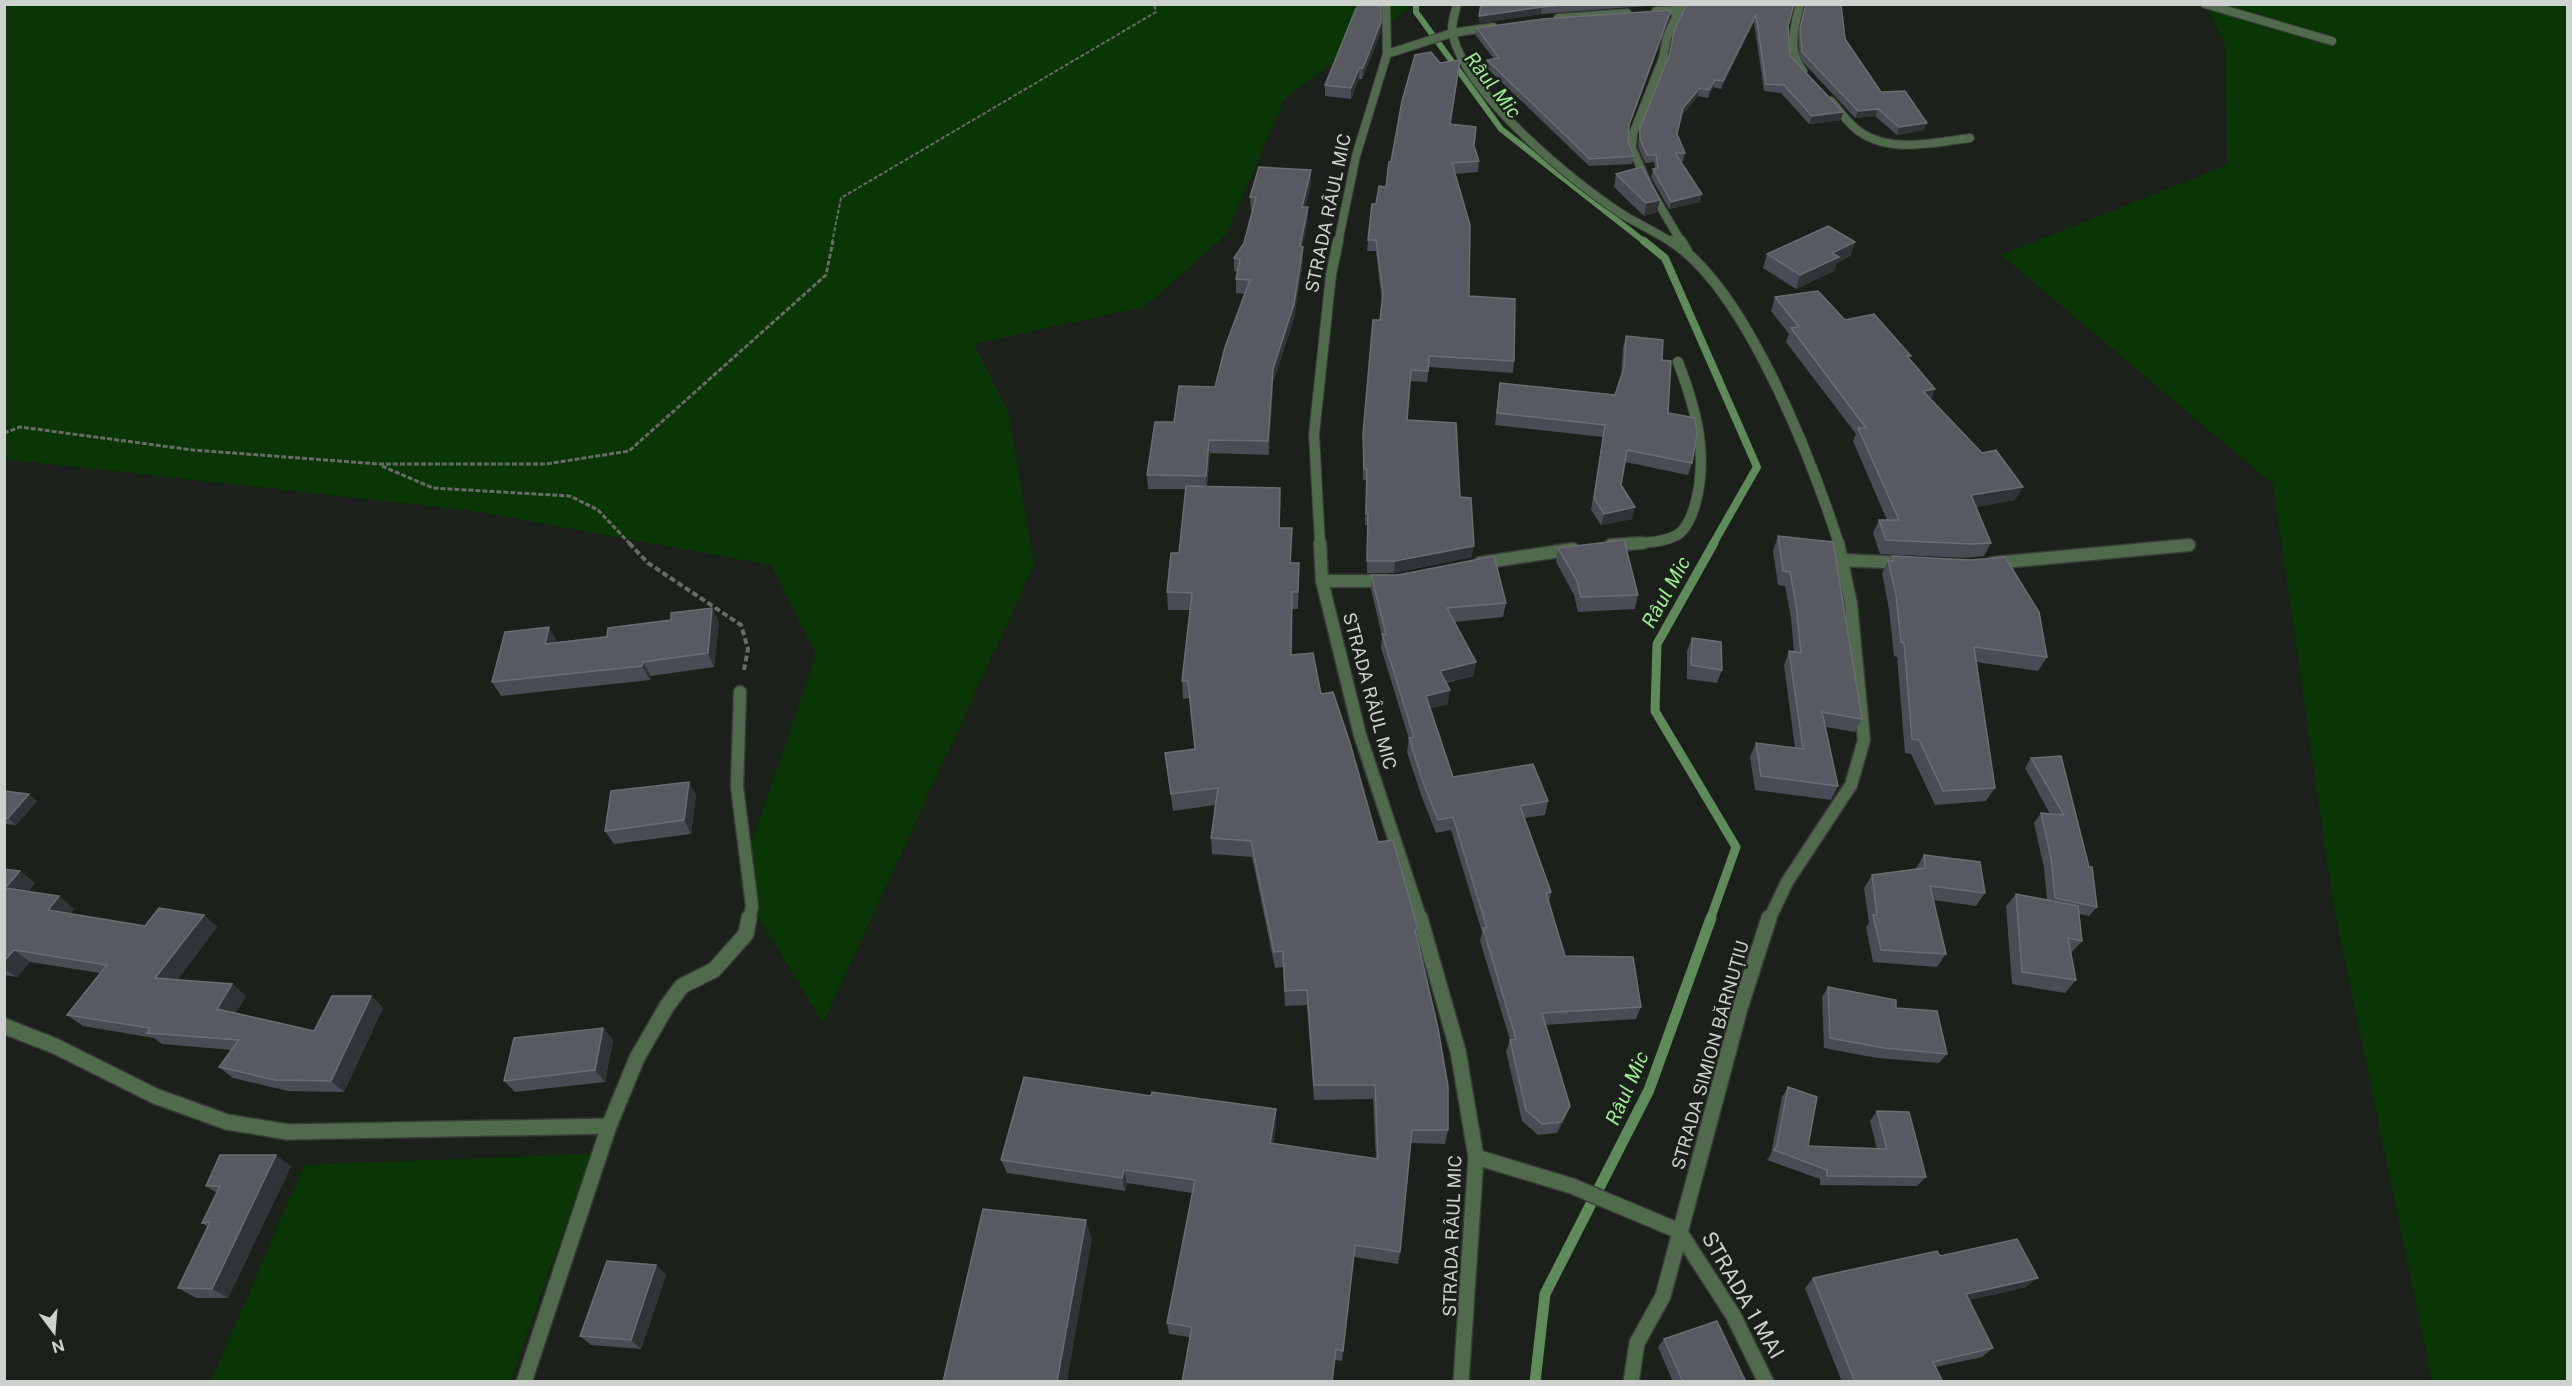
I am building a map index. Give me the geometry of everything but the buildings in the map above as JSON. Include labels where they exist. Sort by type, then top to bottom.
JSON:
[{"type":"street","name":"STRADA RÂUL MIC","points":[[1386,4],[1387,54],[1356,156],[1331,275],[1314,434],[1322,581],[1360,735],[1434,960],[1458,1051],[1476,1157],[1461,1382]]},
{"type":"street","points":[[1452,33],[1457,4]]},
{"type":"street","points":[[1800,4],[1792,35],[1794,62],[1812,81]]},
{"type":"street","points":[[2205,4],[2332,41]]},
{"type":"street","points":[[1650,12],[1681,7]]},
{"type":"street","points":[[1681,7],[1666,37],[1664,58],[1633,134],[1632,148],[1650,189],[1688,252]]},
{"type":"street","points":[[1551,19],[1641,12]]},
{"type":"street","points":[[1387,54],[1452,33],[1497,26]]},
{"type":"street","name":"STRADA SIMION BĂRNUȚIU","points":[[1452,33],[1464,63],[1485,92],[1523,132],[1584,185],[1623,214],[1688,252],[1704,271],[1741,324],[1776,385],[1807,454],[1844,560],[1851,597],[1864,739],[1857,770],[1834,814],[1801,859],[1777,900],[1749,974],[1663,1296],[1637,1343],[1631,1382]]},
{"type":"street","points":[[1824,94],[1860,132],[1887,143],[1904,144],[1970,138]]},
{"type":"street","points":[[1472,565],[1677,535],[1690,522],[1701,490],[1703,460],[1697,410],[1678,362]]},
{"type":"street","points":[[1976,565],[2189,545]]},
{"type":"street","points":[[1844,560],[1919,564]]},
{"type":"street","points":[[1322,581],[1395,581]]},
{"type":"street","points":[[524,1382],[609,1126],[637,1058],[667,1006],[682,986],[714,970],[746,934],[752,906],[737,787],[740,692]]},
{"type":"street","points":[[4,1026],[55,1046],[155,1096],[227,1122],[288,1132],[370,1132],[456,1127],[609,1126]]},
{"type":"street","points":[[1476,1157],[1572,1186],[1679,1231]]},
{"type":"street","name":"STRADA 1 MAI","points":[[1679,1231],[1733,1315],[1766,1382]]},
{"type":"path","points":[[4,433],[20,427],[193,450],[379,464],[546,464],[629,451],[826,275],[841,198],[1156,12],[1154,4]]},
{"type":"path","points":[[379,464],[433,488],[570,496],[597,510],[648,563],[741,625],[748,649],[740,692]]},
{"type":"green space","points":[[4,5],[1413,5],[1285,98],[1226,235],[1144,307],[974,344],[1009,414],[1034,565],[823,1023],[738,883],[816,654],[771,565],[474,511],[5,459]]},
{"type":"green space","points":[[2206,5],[2567,5],[2567,1381],[2432,1381],[2333,903],[2273,484],[2001,255],[2227,165],[2225,45]]},
{"type":"green space","points":[[591,1154],[510,1381],[211,1381],[304,1165]]},
{"type":"waterway","name":"Râul Mic","points":[[1416,4],[1416,12],[1501,129],[1646,243]]},
{"type":"waterway","name":"Râul Mic","points":[[1644,241],[1665,258],[1757,467],[1713,544]]},
{"type":"waterway","name":"Râul Mic","points":[[1710,920],[1736,847],[1655,711],[1657,644],[1714,543]]},
{"type":"waterway","name":"Râul Mic","points":[[1535,1382],[1545,1294],[1649,1090],[1711,918]]}]
